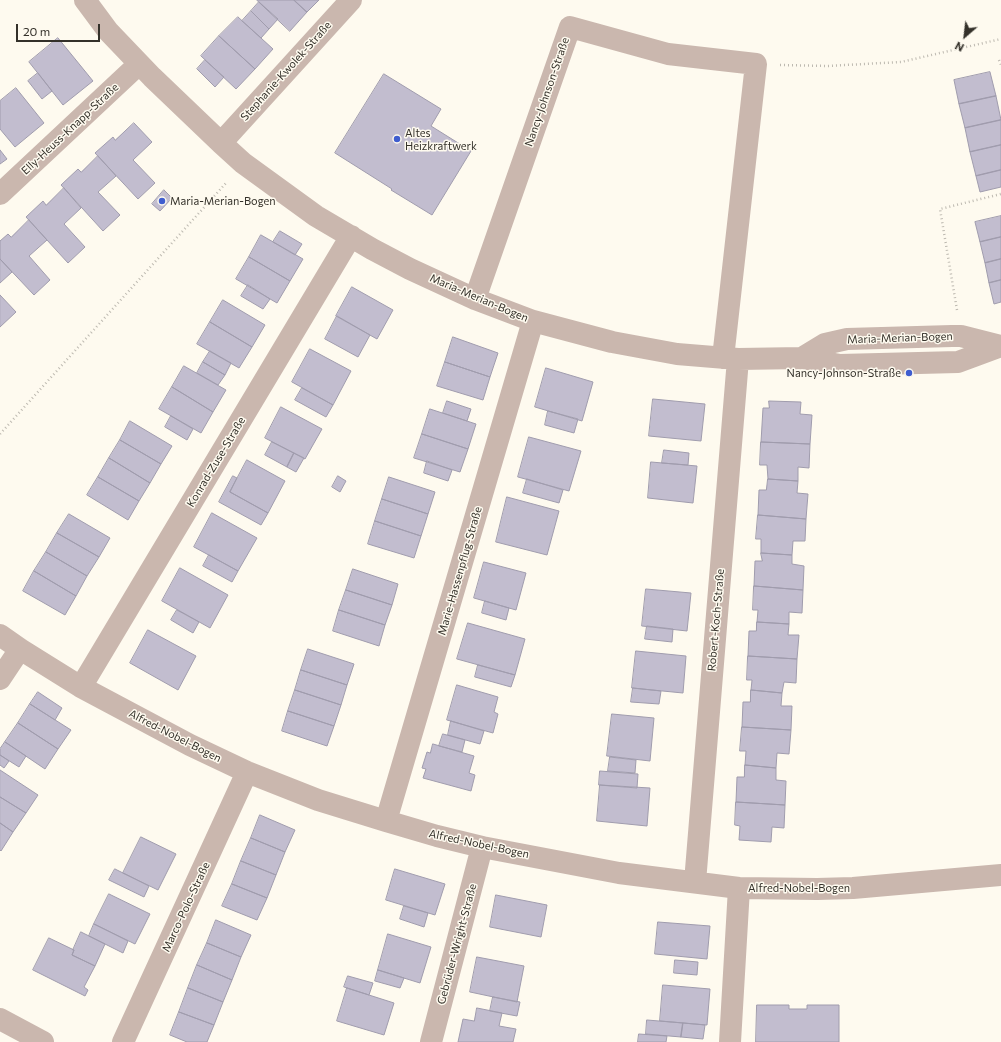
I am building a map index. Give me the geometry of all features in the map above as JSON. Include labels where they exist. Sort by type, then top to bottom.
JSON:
[{"type":"street","name":"Maria-Merian-Bogen","points":[[85,0],[108,31],[139,64],[221,143],[244,163],[316,216],[372,249],[404,265],[475,298],[533,321],[612,342],[677,354],[730,358],[802,358],[840,365],[958,362],[1001,346]]},
{"type":"street","name":"Stephanie-Kwolek-Straße","points":[[221,143],[351,0]]},
{"type":"street","name":"Nancy-Johnson-Straße","points":[[475,298],[570,27],[668,54],[756,64]]},
{"type":"street","name":"Elly-Heuss-Knapp-Straße","points":[[0,194],[139,64]]},
{"type":"street","points":[[730,358],[756,64]]},
{"type":"street","name":"Konrad-Zuse-Straße","points":[[81,687],[351,236]]},
{"type":"street","name":"Marie-Hassenpflug-Straße","points":[[386,821],[533,321]]},
{"type":"street","name":"Maria-Merian-Bogen","points":[[802,358],[825,344],[847,340],[961,336],[1001,346]]},
{"type":"street","name":"Robert-Koch-Straße","points":[[695,882],[730,358]]},
{"type":"street","name":"Alfred-Nobel-Bogen","points":[[0,635],[81,687],[190,745],[247,772],[318,800],[437,836],[482,847],[619,873],[739,888],[853,888],[1001,875]]},
{"type":"street","points":[[0,680],[20,649]]},
{"type":"street","name":"Marco-Polo-Straße","points":[[123,1042],[247,772]]},
{"type":"street","name":"Gebrüder-Wright-Straße","points":[[431,1042],[482,847]]},
{"type":"street","points":[[730,1042],[739,888]]},
{"type":"street","points":[[0,1019],[43,1042]]},
{"type":"path","points":[[756,64],[827,66],[901,62],[1001,39]]},
{"type":"path","points":[[999,60],[1001,65]]},
{"type":"path","points":[[0,434],[244,163]]},
{"type":"path","points":[[961,336],[940,209],[1001,194]]},
{"type":"building","points":[[257,0],[294,0],[307,12],[290,31]]},
{"type":"building","points":[[294,0],[319,0],[307,12]]},
{"type":"building","points":[[259,2],[278,19],[269,29],[251,11]]},
{"type":"building","points":[[251,11],[269,29],[261,38],[242,21]]},
{"type":"building","points":[[238,17],[273,49],[255,69],[219,36]]},
{"type":"building","points":[[219,36],[255,69],[236,89],[201,56]]},
{"type":"building","points":[[58,38],[93,81],[63,105],[29,62]]},
{"type":"building","points":[[205,60],[224,77],[215,87],[197,69]]},
{"type":"building","points":[[990,72],[996,96],[959,104],[954,80]]},
{"type":"building","points":[[38,73],[52,91],[42,99],[28,81]]},
{"type":"building","name":"Altes Heizkraftwerk","points":[[384,74],[441,109],[431,126],[471,151],[432,215],[335,153]]},
{"type":"building","points":[[16,88],[44,123],[15,147],[0,129],[0,101]]},
{"type":"building","points":[[996,96],[1001,120],[965,128],[959,104]]},
{"type":"building","points":[[1001,120],[1001,145],[970,152],[965,128]]},
{"type":"building","points":[[134,123],[152,142],[133,160],[155,183],[138,199],[95,153],[113,137],[115,140]]},
{"type":"building","points":[[1001,145],[1001,170],[976,176],[970,152]]},
{"type":"building","points":[[0,150],[7,159],[0,164]]},
{"type":"building","points":[[98,156],[116,176],[98,192],[120,215],[103,231],[61,185],[78,169],[81,172]]},
{"type":"building","points":[[1001,170],[1001,187],[980,192],[976,176]]},
{"type":"building","points":[[64,188],[81,208],[64,224],[85,247],[68,263],[26,217],[43,201],[46,205]]},
{"type":"building","name":"Maria-Merian-Bogen","points":[[164,190],[172,198],[160,211],[152,204]]},
{"type":"building","points":[[1001,216],[1001,237],[980,242],[975,222]]},
{"type":"building","points":[[29,220],[47,240],[29,256],[50,280],[34,295],[0,259],[0,241],[8,234],[11,237]]},
{"type":"building","points":[[280,231],[302,244],[295,255],[273,242]]},
{"type":"building","points":[[261,235],[303,259],[290,281],[249,257]]},
{"type":"building","points":[[1001,237],[1001,259],[985,263],[980,242]]},
{"type":"building","points":[[249,257],[290,281],[277,303],[236,279]]},
{"type":"building","points":[[0,259],[12,272],[0,283]]},
{"type":"building","points":[[1001,259],[1001,280],[989,283],[985,263]]},
{"type":"building","points":[[1001,280],[1001,302],[994,304],[989,283]]},
{"type":"building","points":[[248,285],[270,299],[263,309],[241,296]]},
{"type":"building","points":[[352,287],[393,310],[377,339],[336,316]]},
{"type":"building","points":[[0,295],[16,312],[0,327]]},
{"type":"building","points":[[223,300],[265,325],[252,347],[210,322]]},
{"type":"building","points":[[337,316],[370,335],[358,357],[325,339]]},
{"type":"building","points":[[210,322],[252,347],[239,368],[197,344]]},
{"type":"building","points":[[453,337],[498,353],[490,377],[445,362]]},
{"type":"building","points":[[310,349],[351,371],[333,405],[292,382]]},
{"type":"building","points":[[210,351],[231,363],[225,375],[203,362]]},
{"type":"building","points":[[203,362],[225,375],[218,385],[197,373]]},
{"type":"building","points":[[445,362],[490,377],[483,400],[437,386]]},
{"type":"building","points":[[184,366],[226,390],[213,412],[172,387]]},
{"type":"building","points":[[546,368],[593,382],[582,421],[535,407]]},
{"type":"building","points":[[172,387],[213,412],[201,433],[159,409]]},
{"type":"building","points":[[302,388],[333,405],[326,417],[295,400]]},
{"type":"building","points":[[653,399],[705,404],[701,441],[649,436]]},
{"type":"building","points":[[447,401],[471,409],[467,421],[443,413]]},
{"type":"building","points":[[769,401],[801,402],[800,414],[812,415],[810,444],[761,442],[763,408],[769,408]]},
{"type":"building","points":[[281,407],[322,429],[305,459],[265,438]]},
{"type":"building","points":[[430,409],[476,424],[468,449],[422,434]]},
{"type":"building","points":[[548,411],[578,419],[574,433],[545,425]]},
{"type":"building","points":[[171,416],[193,429],[187,440],[165,427]]},
{"type":"building","points":[[130,421],[172,446],[161,464],[120,440]]},
{"type":"building","points":[[422,434],[468,449],[460,472],[414,458]]},
{"type":"building","points":[[529,437],[581,451],[569,491],[518,477]]},
{"type":"building","points":[[120,440],[161,464],[150,483],[109,458]]},
{"type":"building","points":[[272,442],[294,453],[287,467],[265,455]]},
{"type":"building","points":[[761,442],[810,444],[809,468],[798,467],[798,481],[768,479],[767,465],[760,465]]},
{"type":"building","points":[[664,450],[689,453],[688,465],[662,463]]},
{"type":"building","points":[[294,453],[304,458],[296,472],[287,467]]},
{"type":"building","points":[[109,458],[150,483],[139,501],[98,477]]},
{"type":"building","points":[[247,460],[285,481],[268,513],[230,492]]},
{"type":"building","points":[[427,461],[452,470],[448,481],[424,473]]},
{"type":"building","points":[[651,462],[697,466],[693,503],[648,498]]},
{"type":"building","points":[[233,476],[237,478],[230,492],[268,513],[261,525],[219,502]]},
{"type":"building","points":[[338,476],[346,481],[340,492],[332,487]]},
{"type":"building","points":[[98,477],[139,501],[128,520],[87,495]]},
{"type":"building","points":[[389,477],[435,492],[428,514],[382,499]]},
{"type":"building","points":[[527,479],[563,490],[559,503],[523,493]]},
{"type":"building","points":[[768,479],[798,481],[797,493],[808,494],[806,519],[758,515],[759,490],[766,490]]},
{"type":"building","points":[[507,497],[559,511],[547,555],[496,542]]},
{"type":"building","points":[[382,499],[428,514],[421,536],[375,521]]},
{"type":"building","points":[[212,513],[257,538],[238,571],[194,547]]},
{"type":"building","points":[[69,514],[110,538],[99,557],[57,533]]},
{"type":"building","points":[[758,515],[806,519],[805,541],[793,541],[792,555],[761,553],[761,539],[756,539]]},
{"type":"building","points":[[375,521],[421,536],[414,558],[368,544]]},
{"type":"building","points":[[57,533],[99,557],[87,576],[46,552]]},
{"type":"building","points":[[46,552],[87,576],[76,596],[34,571]]},
{"type":"building","points":[[761,553],[792,555],[792,564],[804,566],[803,590],[754,586],[755,561],[762,561]]},
{"type":"building","points":[[209,555],[238,571],[232,582],[203,566]]},
{"type":"building","points":[[484,562],[526,573],[516,610],[474,598]]},
{"type":"building","points":[[180,568],[228,595],[210,628],[162,601]]},
{"type":"building","points":[[353,569],[398,584],[392,605],[346,590]]},
{"type":"building","points":[[34,571],[76,596],[65,615],[23,591]]},
{"type":"building","points":[[754,586],[803,590],[802,613],[789,612],[789,624],[757,622],[758,610],[753,610]]},
{"type":"building","points":[[646,589],[691,593],[687,631],[642,626]]},
{"type":"building","points":[[346,590],[392,605],[385,625],[339,610]]},
{"type":"building","points":[[485,601],[509,608],[506,620],[482,613]]},
{"type":"building","points":[[177,610],[199,622],[193,633],[171,620]]},
{"type":"building","points":[[339,610],[385,625],[379,646],[333,631]]},
{"type":"building","points":[[757,622],[789,624],[788,635],[799,635],[797,659],[748,656],[749,631],[756,631]]},
{"type":"building","points":[[468,623],[525,639],[515,675],[457,659]]},
{"type":"building","points":[[647,626],[673,629],[672,642],[645,639]]},
{"type":"building","points":[[148,630],[196,656],[178,690],[130,663]]},
{"type":"building","points":[[308,649],[354,664],[347,685],[301,670]]},
{"type":"building","points":[[636,651],[686,656],[683,693],[632,688]]},
{"type":"building","points":[[748,656],[797,659],[796,683],[784,682],[782,693],[751,690],[752,680],[747,680]]},
{"type":"building","points":[[478,665],[515,675],[511,687],[475,677]]},
{"type":"building","points":[[301,670],[347,685],[341,705],[295,690]]},
{"type":"building","points":[[457,685],[498,697],[494,712],[498,714],[493,733],[447,720]]},
{"type":"building","points":[[633,688],[661,691],[659,704],[631,702]]},
{"type":"building","points":[[295,690],[341,705],[334,726],[288,711]]},
{"type":"building","points":[[751,690],[782,693],[781,706],[792,706],[791,730],[742,727],[743,702],[750,702]]},
{"type":"building","points":[[38,692],[62,708],[55,720],[30,704]]},
{"type":"building","points":[[30,704],[71,730],[58,749],[18,723]]},
{"type":"building","points":[[288,711],[334,726],[327,746],[282,731]]},
{"type":"building","points":[[612,714],[654,718],[650,761],[607,756]]},
{"type":"building","points":[[451,721],[484,731],[480,744],[448,735]]},
{"type":"building","points":[[18,723],[58,749],[45,769],[5,742]]},
{"type":"building","points":[[742,727],[791,730],[789,754],[777,753],[776,768],[745,765],[746,751],[740,751]]},
{"type":"building","points":[[443,734],[465,740],[462,752],[439,746]]},
{"type":"building","points":[[5,742],[26,756],[19,767],[0,755],[0,749]]},
{"type":"building","points":[[433,744],[474,756],[469,773],[475,775],[471,791],[423,778],[426,769],[422,768],[427,752],[430,753]]},
{"type":"building","points":[[0,755],[9,761],[4,768],[0,765]]},
{"type":"building","points":[[610,757],[636,760],[635,773],[608,771]]},
{"type":"building","points":[[745,765],[776,768],[776,780],[786,781],[785,805],[736,802],[737,777],[744,777]]},
{"type":"building","points":[[0,770],[38,795],[26,813],[0,797]]},
{"type":"building","points":[[600,771],[638,774],[637,788],[599,785]]},
{"type":"building","points":[[600,785],[650,788],[647,826],[597,821]]},
{"type":"building","points":[[0,797],[26,813],[13,832],[0,823]]},
{"type":"building","points":[[736,802],[785,805],[784,828],[772,827],[771,842],[739,840],[740,826],[735,825]]},
{"type":"building","points":[[260,815],[295,830],[285,852],[251,838]]},
{"type":"building","points":[[0,823],[13,832],[1,851],[0,850]]},
{"type":"building","points":[[141,837],[176,854],[158,890],[123,873]]},
{"type":"building","points":[[251,838],[285,852],[276,875],[241,861]]},
{"type":"building","points":[[241,861],[276,875],[267,898],[232,884]]},
{"type":"building","points":[[115,869],[149,886],[144,897],[109,880]]},
{"type":"building","points":[[395,869],[445,884],[435,915],[386,900]]},
{"type":"building","points":[[232,884],[267,898],[257,920],[222,906]]},
{"type":"building","points":[[109,894],[150,914],[135,944],[94,924]]},
{"type":"building","points":[[496,895],[547,905],[541,937],[490,927]]},
{"type":"building","points":[[404,906],[428,913],[424,927],[400,919]]},
{"type":"building","points":[[216,920],[251,935],[241,957],[207,943]]},
{"type":"building","points":[[658,922],[710,926],[707,959],[655,954]]},
{"type":"building","points":[[94,924],[128,941],[123,953],[89,936]]},
{"type":"building","points":[[81,932],[105,944],[95,966],[72,955]]},
{"type":"building","points":[[388,934],[431,947],[420,983],[378,970]]},
{"type":"building","points":[[49,938],[74,950],[72,955],[95,966],[84,987],[88,990],[85,996],[33,970]]},
{"type":"building","points":[[207,943],[241,957],[232,980],[197,965]]},
{"type":"building","points":[[477,957],[524,966],[517,1002],[470,992]]},
{"type":"building","points":[[675,960],[698,962],[697,975],[674,973]]},
{"type":"building","points":[[197,965],[232,980],[223,1002],[188,988]]},
{"type":"building","points":[[378,970],[404,978],[400,988],[375,981]]},
{"type":"building","points":[[348,976],[373,983],[369,995],[344,987]]},
{"type":"building","points":[[663,985],[710,989],[707,1025],[660,1021]]},
{"type":"building","points":[[188,988],[223,1002],[214,1025],[179,1012]]},
{"type":"building","points":[[347,988],[394,1003],[384,1035],[337,1021]]},
{"type":"building","points":[[493,997],[520,1002],[517,1016],[490,1011]]},
{"type":"building","points":[[757,1005],[789,1005],[789,1009],[807,1009],[807,1005],[839,1005],[839,1042],[756,1042]]},
{"type":"building","points":[[477,1008],[502,1013],[499,1026],[516,1029],[513,1042],[458,1042],[463,1019],[474,1021]]},
{"type":"building","points":[[179,1012],[214,1025],[207,1042],[187,1042],[170,1035]]},
{"type":"building","points":[[647,1020],[683,1023],[681,1037],[646,1034]]},
{"type":"building","points":[[683,1023],[705,1025],[703,1039],[681,1037]]},
{"type":"building","points":[[639,1034],[667,1036],[666,1042],[638,1042]]},
{"type":"place","name":"Altes Heizkraftwerk","points":[[397,139]]},
{"type":"place","name":"Maria-Merian-Bogen","points":[[162,201]]},
{"type":"place","name":"Nancy-Johnson-Straße","points":[[909,373]]}]
